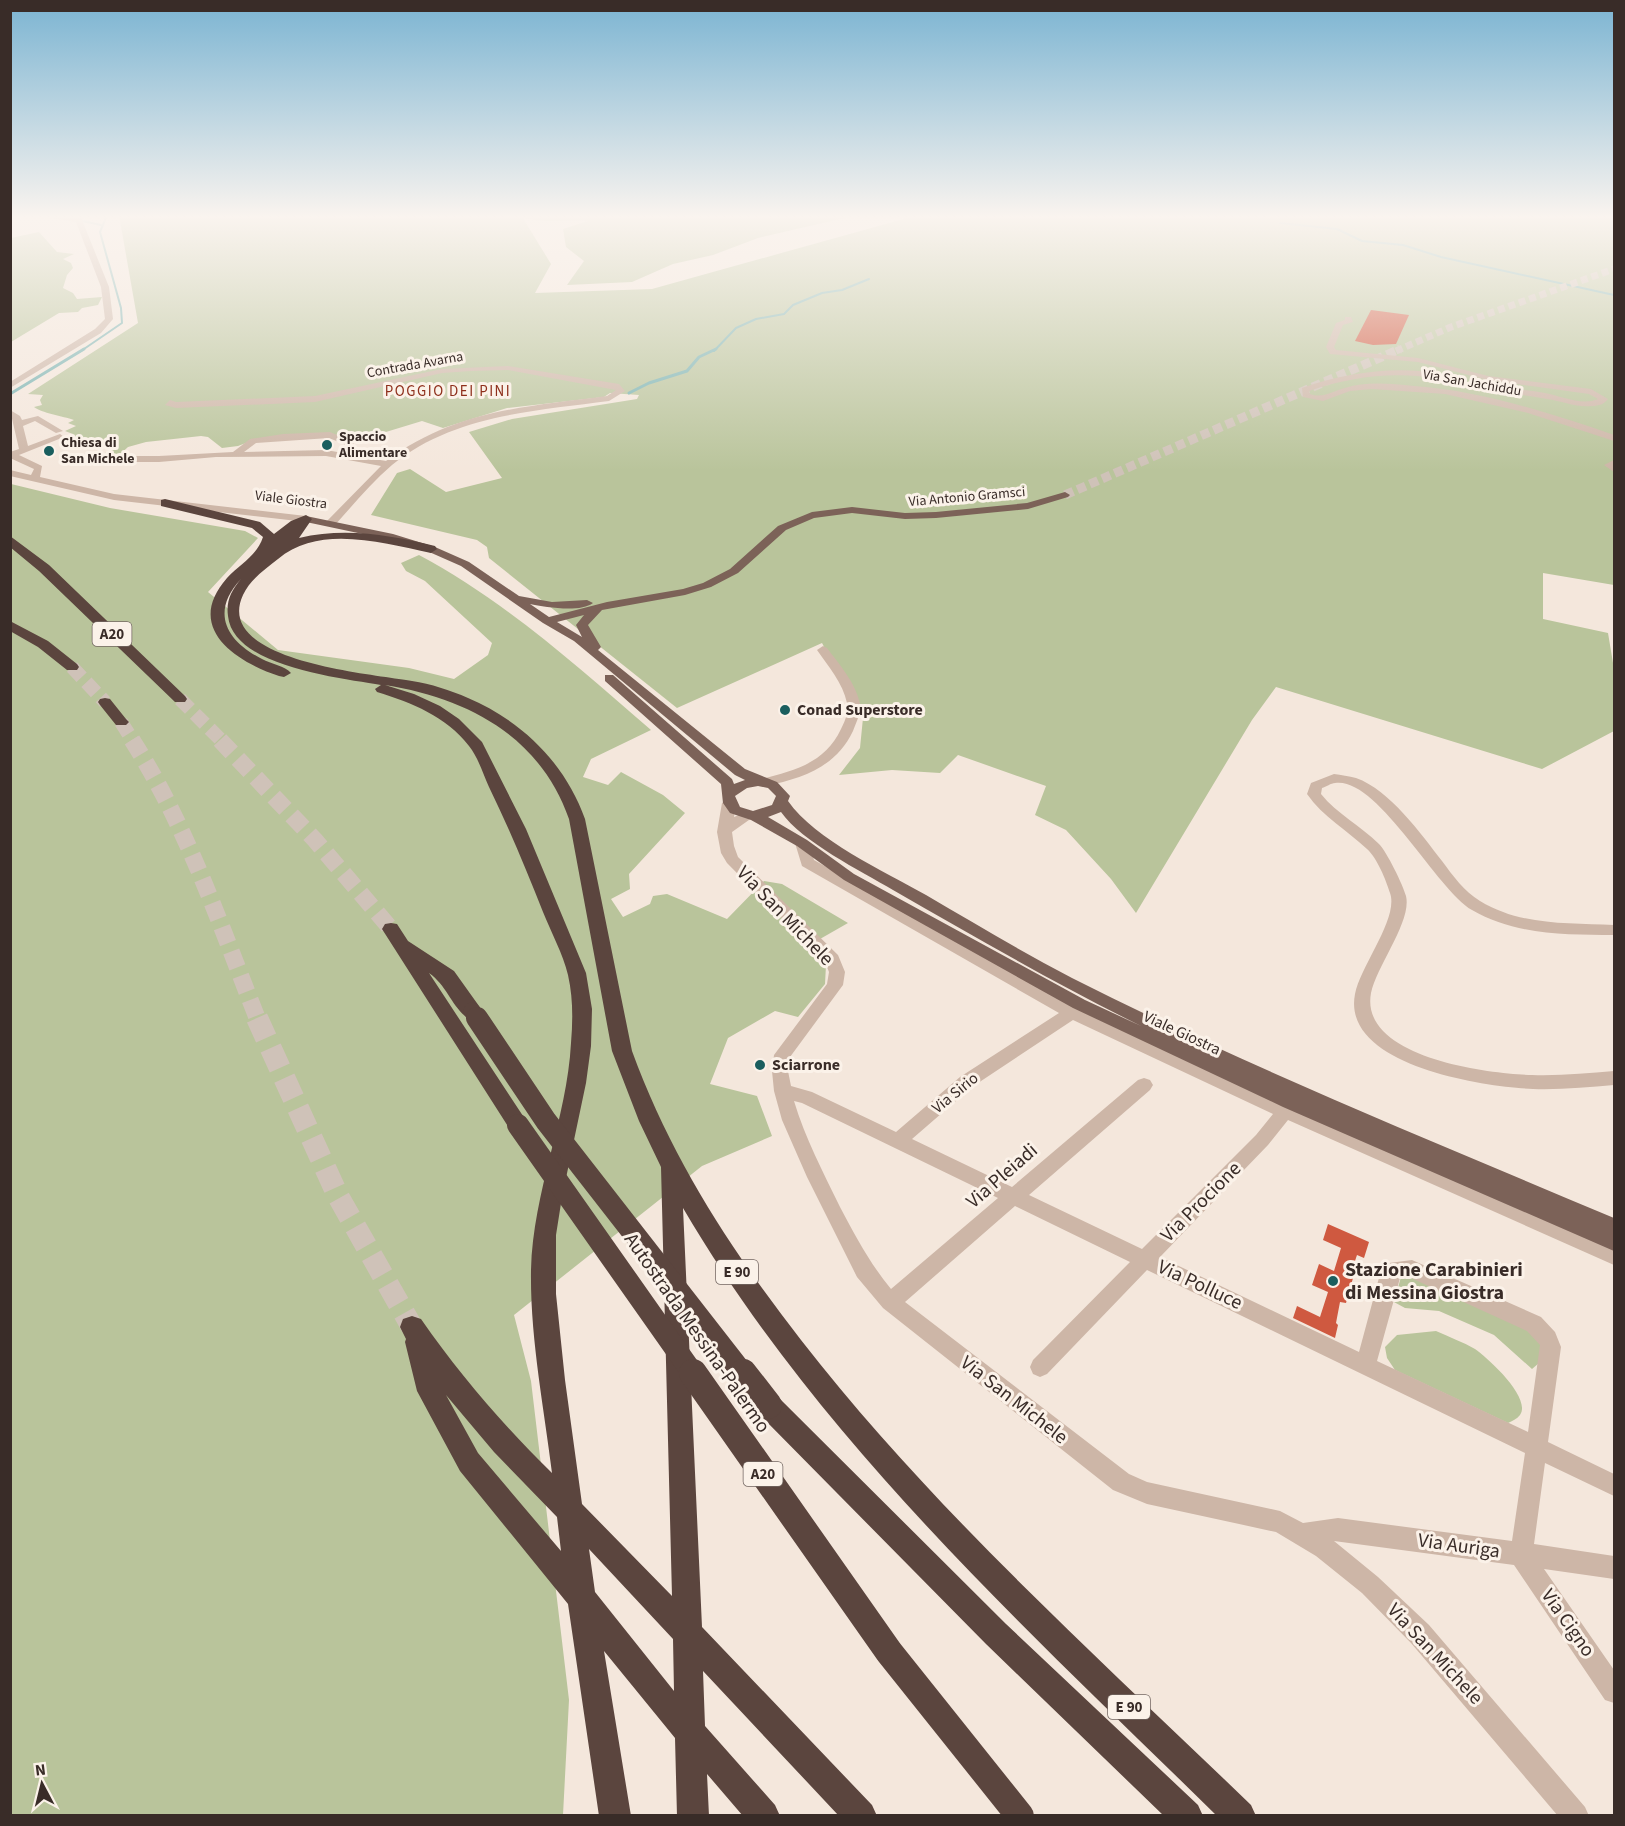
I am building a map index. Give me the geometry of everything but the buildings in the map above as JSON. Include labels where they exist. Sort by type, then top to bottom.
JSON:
[{"type":"highway","points":[[165,503],[256,525],[269,536],[272,551]]},
{"type":"highway","points":[[306,519],[292,540],[272,551],[223,592],[217,610],[218,625],[223,636],[237,650],[260,665],[292,675],[407,683],[435,690],[471,705],[512,729],[548,766],[574,810],[622,1052],[645,1115],[670,1168],[678,1332],[693,1815]]},
{"type":"highway","points":[[272,551],[306,539],[334,535],[392,541],[431,549]]},
{"type":"highway","name":"A20","points":[[10,540],[44,568],[180,699]]},
{"type":"highway","points":[[10,625],[43,644],[72,667]]},
{"type":"highway","points":[[338,677],[422,702],[446,715],[477,745],[518,829],[577,973],[583,1000],[583,1042],[550,1200],[543,1270],[546,1312],[585,1623],[615,1815]]},
{"type":"highway","points":[[105,702],[121,722]]},
{"type":"highway","name":"Autostrada Messina-Palermo","points":[[1020,1815],[888,1652],[518,1125],[395,935],[447,976],[553,1130],[768,1405],[996,1635],[1187,1815]]},
{"type":"highway","name":"E 90","points":[[670,1168],[741,1279],[810,1373],[916,1497],[1017,1599],[1240,1815]]},
{"type":"highway","points":[[412,1327],[439,1384],[469,1462],[572,1586],[639,1673],[764,1815]]},
{"type":"highway","points":[[439,1384],[503,1443],[861,1815]]},
{"type":"main road","name":"Via Antonio Gramsci","points":[[644,598],[685,592],[718,581],[734,571],[782,528],[812,515],[852,510],[905,516],[936,515],[1028,506],[1065,495]]},
{"type":"main road","name":"Viale Giostra","points":[[306,519],[373,531],[431,549],[465,564],[547,621],[578,639],[740,772],[763,782]]},
{"type":"main road","points":[[513,597],[552,605],[644,598]]},
{"type":"main road","points":[[547,621],[644,598]]},
{"type":"main road","points":[[547,621],[564,609],[580,604]]},
{"type":"main road","points":[[598,608],[586,618],[582,625],[584,632],[612,668]]},
{"type":"main road","name":"Viale Giostra","points":[[547,621],[565,643],[600,670],[727,782],[730,799]]},
{"type":"main road","points":[[763,782],[780,790],[783,799],[772,812],[752,816],[737,811],[730,799],[737,786],[763,782]]},
{"type":"main road","name":"Viale Giostra","points":[[783,799],[785,809],[806,827],[845,854],[1034,965],[1082,990],[1296,1090],[1614,1226]]},
{"type":"main road","name":"Viale Giostra","points":[[752,816],[802,843],[849,876],[1079,1004],[1289,1102],[1614,1243]]},
{"type":"street","points":[[10,372],[17,380],[98,331],[108,319],[108,300]]},
{"type":"street","name":"Via San Jachiddu","points":[[1348,319],[1349,322],[1340,323],[1338,326],[1330,347],[1333,352],[1418,360],[1497,380],[1591,392],[1604,399],[1595,403],[1576,402],[1472,385],[1432,375],[1415,374],[1336,380],[1305,390],[1306,395],[1317,399],[1327,399],[1352,389],[1384,386],[1452,394],[1532,410],[1614,438]]},
{"type":"street","name":"Contrada Avarna","points":[[170,403],[169,405],[315,399],[442,371],[508,368],[619,387],[621,391],[609,398],[502,412],[438,432],[387,464]]},
{"type":"street","points":[[10,412],[17,418],[24,450]]},
{"type":"street","points":[[11,455],[59,434],[35,418],[19,425]]},
{"type":"street","points":[[237,453],[247,444],[258,440],[325,435],[351,444],[346,456]]},
{"type":"street","points":[[107,459],[159,459],[237,453],[255,455],[326,453],[387,464]]},
{"type":"street","points":[[11,455],[39,468],[35,478]]},
{"type":"street","points":[[1614,463],[1609,465],[1614,469]]},
{"type":"street","points":[[331,523],[387,464]]},
{"type":"street","name":"Viale Giostra","points":[[10,472],[114,497],[306,519]]},
{"type":"street","points":[[763,782],[803,773],[823,763],[834,753],[846,732],[854,711],[849,693],[823,650]]},
{"type":"street","points":[[783,799],[803,773]]},
{"type":"street","points":[[1614,930],[1527,925],[1480,909],[1456,889],[1397,815],[1374,795],[1347,780],[1329,780],[1316,786],[1314,794],[1323,806],[1375,848],[1400,901],[1399,913],[1362,994],[1365,1017],[1376,1033],[1417,1060],[1459,1072],[1532,1082],[1614,1078]]},
{"type":"street","name":"Via San Michele","points":[[730,799],[724,832],[727,850],[736,865],[822,948],[832,959],[837,972],[832,991],[788,1044],[782,1055],[780,1071],[791,1120],[813,1172],[864,1271],[890,1302],[1121,1482],[1147,1493],[1280,1522],[1324,1548],[1370,1585],[1420,1634],[1576,1815]]},
{"type":"street","points":[[724,832],[734,822],[752,816]]},
{"type":"street","points":[[802,843],[807,863],[1072,1013],[1284,1112],[1614,1256]]},
{"type":"street","name":"Via Sirio","points":[[898,1141],[966,1082],[1072,1013]]},
{"type":"street","name":"Via Pleiadi","points":[[890,1302],[1144,1085]]},
{"type":"street","name":"Via Polluce","points":[[783,1091],[806,1097],[1614,1485]]},
{"type":"street","name":"Via Procione","points":[[1040,1366],[1262,1140],[1284,1112]]},
{"type":"street","points":[[1366,1364],[1390,1274],[1396,1269],[1412,1269],[1534,1324],[1548,1339],[1551,1347],[1521,1555]]},
{"type":"street","name":"Via Auriga","points":[[1303,1534],[1338,1529],[1614,1567]]},
{"type":"street","name":"Via Cigno","points":[[1521,1555],[1614,1691]]},
{"type":"green space","points":[[11,300],[100,300],[98,305],[82,308],[78,312],[59,313],[11,342]]},
{"type":"green space","points":[[134,300],[1614,300],[1614,585],[1543,573],[1543,619],[1608,633],[1614,669],[1614,731],[1542,769],[1276,687],[1252,720],[1136,913],[1111,879],[1066,830],[1035,815],[1046,786],[958,755],[940,773],[892,770],[839,775],[860,748],[863,718],[822,643],[677,708],[489,558],[487,547],[477,540],[371,515],[397,473],[410,469],[446,492],[502,478],[469,432],[512,419],[637,399],[639,395],[610,393],[604,397],[507,408],[443,428],[422,421],[353,442],[338,435],[251,441],[238,446],[222,448],[208,437],[201,436],[146,442],[128,447],[116,458],[101,458],[111,447],[91,446],[70,437],[73,434],[65,431],[76,426],[68,423],[74,420],[37,409],[34,407],[42,405],[40,400],[43,395],[28,394],[138,323]]},
{"type":"green space","points":[[11,484],[110,508],[245,531],[258,538],[208,592],[278,650],[409,668],[454,679],[488,655],[492,643],[425,581],[406,571],[401,563],[419,555],[451,573],[511,614],[651,730],[591,759],[583,777],[608,785],[621,772],[663,795],[685,813],[629,874],[630,889],[611,899],[623,917],[650,904],[653,896],[667,894],[727,919],[764,881],[782,884],[848,923],[806,947],[826,965],[825,984],[798,1017],[775,1011],[728,1038],[710,1084],[757,1096],[772,1136],[702,1166],[514,1315],[531,1381],[569,1700],[563,1815],[11,1815]]},
{"type":"green space","points":[[1409,1274],[1535,1332],[1542,1345],[1539,1363],[1532,1369],[1494,1335],[1439,1311],[1405,1308],[1394,1302],[1401,1277]]},
{"type":"green space","points":[[1436,1331],[1475,1349],[1498,1369],[1520,1399],[1522,1408],[1519,1416],[1508,1423],[1395,1370],[1387,1358],[1385,1347],[1397,1335]]},
{"type":"waterway","points":[[83,349],[122,323],[119,300]]},
{"type":"waterway","points":[[716,349],[736,328],[756,319],[784,314],[793,305],[805,300]]},
{"type":"waterway","points":[[10,394],[83,349]]},
{"type":"waterway","points":[[629,393],[649,383],[687,371],[699,357],[716,349]]},
{"type":"tunnel","points":[[1396,351],[1451,327],[1526,300]]},
{"type":"tunnel","points":[[1065,495],[1400,349]]},
{"type":"tunnel","points":[[72,667],[105,702]]},
{"type":"tunnel","points":[[180,699],[222,741]]},
{"type":"tunnel","points":[[121,722],[133,741]]},
{"type":"tunnel","points":[[132,740],[152,773],[186,841],[258,1020]]},
{"type":"tunnel","points":[[220,740],[315,840],[391,929]]},
{"type":"tunnel","points":[[257,1018],[338,1196],[412,1327]]},
{"type":"place","name":"Spaccio Alimentare","points":[[327,445]]},
{"type":"place","name":"Chiesa di San Michele","points":[[49,451]]},
{"type":"place","name":"Conad Superstore","points":[[785,710]]},
{"type":"place","name":"Sciarrone","points":[[760,1065]]},
{"type":"place","name":"Stazione Carabinieri di Messina Giostra","points":[[1333,1281]]},
{"type":"district","name":"POGGIO DEI PINI","points":[[448,391]]}]
